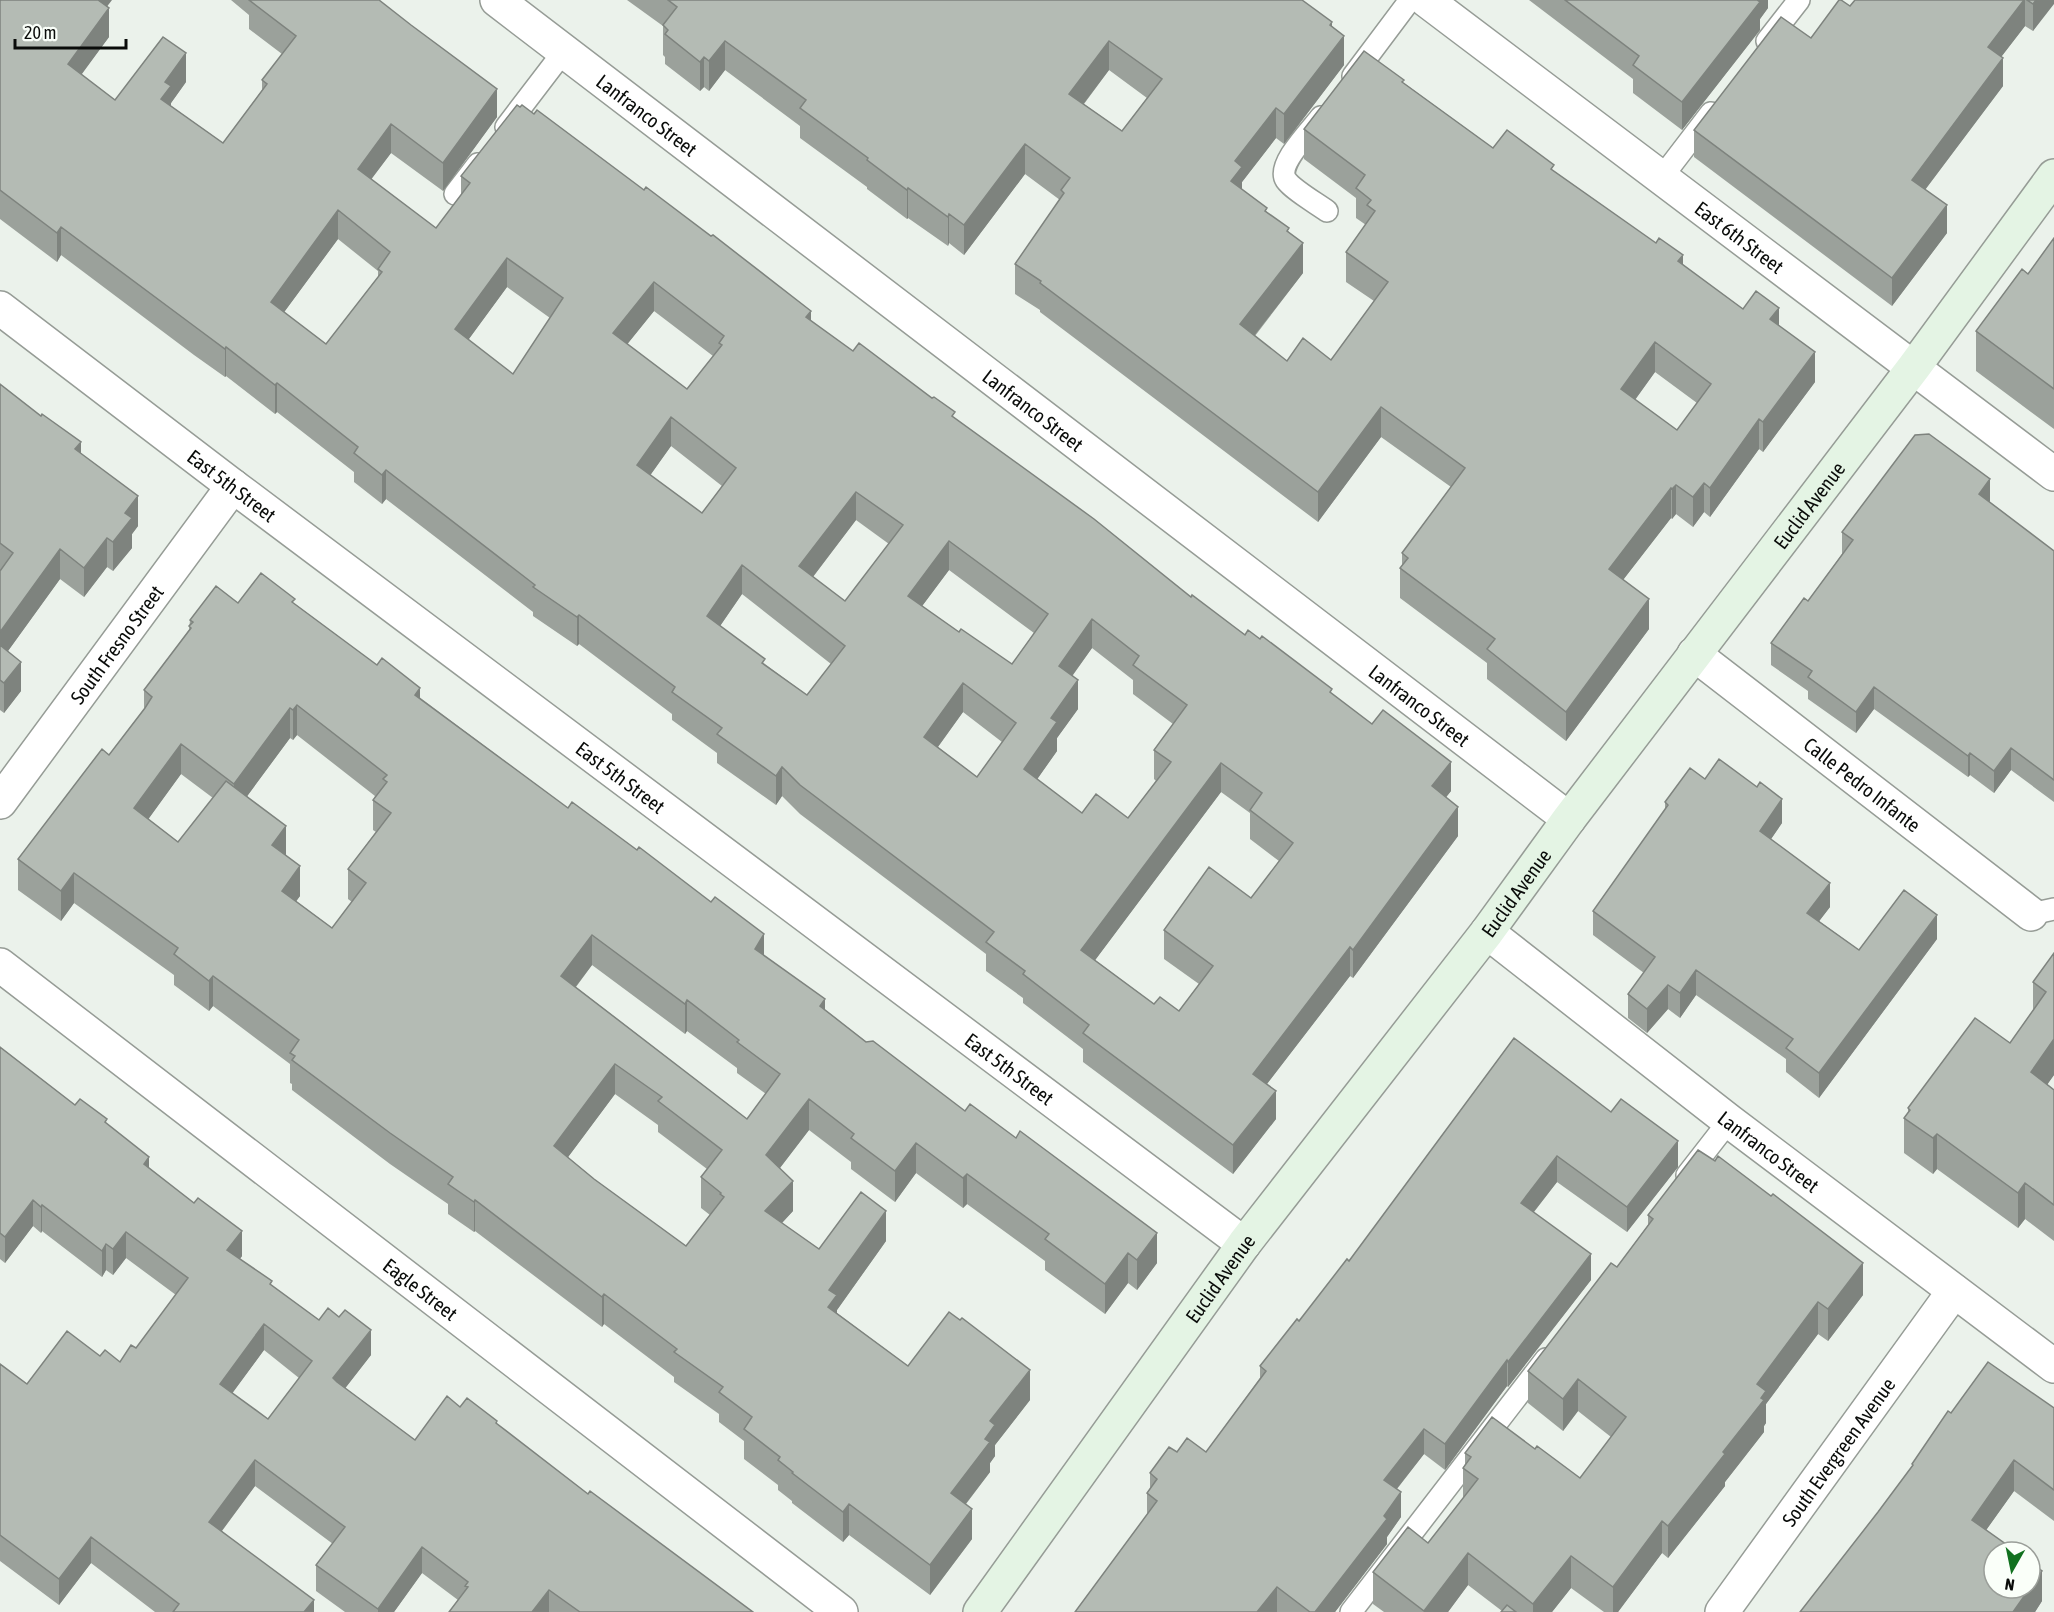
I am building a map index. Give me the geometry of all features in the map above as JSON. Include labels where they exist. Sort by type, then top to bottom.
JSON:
[{"type":"street","name":"Lanfranco Street","points":[[497,0],[1569,819]]},
{"type":"street","name":"East 6th Street","points":[[1426,0],[2054,474]]},
{"type":"street","name":"Euclid Avenue","points":[[980,1612],[1244,1245],[1487,932],[1569,819],[1914,367],[2054,177]]},
{"type":"street","name":"East 5th Street","points":[[0,308],[233,486],[1244,1245]]},
{"type":"street","name":"South Fresno Street","points":[[0,802],[233,486]]},
{"type":"street","name":"Calle Pedro Infante","points":[[1694,654],[2042,912]]},
{"type":"street","name":"Lanfranco Street","points":[[1487,932],[1729,1121],[2054,1366]]},
{"type":"street","name":"Eagle Street","points":[[0,965],[841,1612]]},
{"type":"street","name":"South Evergreen Avenue","points":[[1722,1612],[1954,1292]]},
{"type":"lane","points":[[1327,211],[1287,181],[1283,173],[1285,163],[1410,0]]},
{"type":"lane","points":[[1756,56],[1799,0]]},
{"type":"lane","points":[[455,194],[564,51]]},
{"type":"lane","points":[[1662,177],[1727,93]]},
{"type":"lane","points":[[1678,1187],[1729,1121]]},
{"type":"lane","points":[[1351,1612],[1555,1347]]},
{"type":"building","points":[[98,0],[109,8],[68,64],[115,100],[163,37],[186,53],[165,82],[171,86],[161,99],[223,143],[267,84],[262,80],[296,36],[249,0],[379,0],[497,89],[443,163],[391,124],[358,169],[436,228],[470,183],[461,176],[517,105],[520,107],[522,105],[534,114],[537,110],[644,190],[646,187],[711,236],[713,235],[811,311],[806,317],[853,351],[859,343],[932,398],[934,397],[955,412],[952,416],[1094,519],[1191,597],[1192,595],[1245,635],[1248,630],[1260,639],[1262,636],[1332,689],[1330,692],[1372,724],[1383,710],[1451,762],[1432,786],[1458,807],[1353,950],[1350,947],[1253,1074],[1276,1091],[1233,1145],[1083,1033],[1089,1025],[1023,974],[1025,971],[986,942],[994,932],[800,785],[782,767],[776,776],[717,734],[722,728],[672,692],[675,687],[579,615],[577,617],[533,587],[535,585],[386,470],[382,475],[354,453],[358,447],[277,383],[275,385],[226,347],[225,349],[61,227],[57,233],[0,190],[0,1]],"holes":[[[338,210],[390,252],[378,269],[382,272],[326,344],[271,302]],[[507,258],[563,298],[513,374],[455,329]],[[654,282],[724,336],[719,343],[722,345],[687,389],[613,333]],[[671,417],[736,468],[702,513],[637,465]],[[856,492],[903,525],[845,601],[799,566]],[[949,541],[1048,614],[1012,664],[961,629],[959,632],[908,596]],[[742,565],[845,646],[807,695],[762,663],[765,659],[707,616]],[[1092,619],[1139,656],[1133,665],[1187,705],[1154,750],[1171,762],[1128,818],[1096,794],[1082,813],[1024,769],[1057,722],[1051,718],[1078,680],[1059,666]],[[963,683],[1016,723],[977,777],[924,737]],[[1221,763],[1262,793],[1250,810],[1293,843],[1251,898],[1209,867],[1164,930],[1213,966],[1179,1011],[1160,997],[1154,1004],[1081,950]]]},
{"type":"building","points":[[668,0],[1302,0],[1332,22],[1330,25],[1344,36],[1284,114],[1276,108],[1235,161],[1242,167],[1231,181],[1267,208],[1265,211],[1289,228],[1287,231],[1303,243],[1240,324],[1287,361],[1303,338],[1331,360],[1388,282],[1346,252],[1375,211],[1367,205],[1371,200],[1356,188],[1365,175],[1304,129],[1364,51],[1404,80],[1402,82],[1493,148],[1507,130],[1554,165],[1551,169],[1656,243],[1659,238],[1683,255],[1678,261],[1743,309],[1756,291],[1779,308],[1770,319],[1815,352],[1763,422],[1759,419],[1710,488],[1704,483],[1693,497],[1676,485],[1671,488],[1609,569],[1649,599],[1566,712],[1487,649],[1495,639],[1400,568],[1408,558],[1402,553],[1465,468],[1381,407],[1318,492],[1040,283],[1041,281],[1015,264],[1064,193],[1061,190],[1070,178],[1025,144],[964,225],[949,214],[948,217],[908,188],[907,190],[867,160],[868,158],[800,108],[806,100],[725,41],[709,61],[704,57],[700,62],[665,34],[668,30],[663,25],[677,7]],"holes":[[[1109,41],[1162,79],[1122,131],[1069,94]],[[1655,342],[1711,384],[1677,430],[1621,389]]]},
{"type":"building","points":[[1565,0],[1757,0],[1760,2],[1682,102],[1633,65],[1639,56]]},
{"type":"building","points":[[1839,0],[1850,6],[1855,0],[2024,0],[1988,47],[2003,58],[1912,180],[1947,205],[1892,278],[1694,130],[1781,17],[1811,38]]},
{"type":"building","points":[[2054,238],[2054,389],[1976,331],[2022,269],[2028,274]]},
{"type":"building","points":[[0,384],[41,416],[42,414],[81,442],[75,449],[138,496],[125,513],[132,518],[113,542],[107,538],[84,568],[60,549],[0,632],[0,571],[13,553],[0,543]]},
{"type":"building","points":[[1929,434],[1990,479],[1979,494],[2054,551],[2054,780],[2011,748],[1994,771],[1970,753],[1968,756],[1874,687],[1856,712],[1808,677],[1812,671],[1771,643],[1804,598],[1808,601],[1853,540],[1842,532],[1915,435]]},
{"type":"building","points":[[261,573],[295,599],[292,602],[377,665],[382,658],[420,688],[415,695],[568,808],[572,802],[637,850],[639,847],[711,902],[715,897],[764,934],[755,949],[825,999],[820,1006],[866,1042],[873,1041],[965,1111],[970,1104],[1016,1138],[1020,1131],[1157,1233],[1137,1260],[1128,1253],[1105,1284],[1045,1239],[1049,1234],[967,1174],[963,1178],[916,1143],[895,1171],[851,1138],[854,1134],[809,1099],[766,1155],[793,1181],[765,1211],[819,1249],[861,1192],[886,1211],[829,1290],[837,1295],[828,1307],[908,1366],[949,1312],[960,1320],[962,1318],[1030,1370],[990,1421],[995,1425],[985,1439],[990,1442],[951,1493],[972,1509],[930,1565],[849,1504],[843,1512],[792,1473],[778,1460],[780,1457],[744,1429],[752,1417],[719,1392],[723,1387],[674,1352],[677,1349],[604,1294],[602,1297],[475,1200],[474,1202],[448,1184],[453,1177],[292,1060],[295,1056],[290,1053],[299,1040],[213,976],[209,981],[174,954],[178,948],[74,873],[61,891],[18,859],[102,749],[109,755],[145,708],[152,697],[144,690],[191,628],[189,626],[193,622],[190,620],[216,586],[238,603]],"holes":[[[297,705],[387,775],[383,779],[387,782],[373,800],[391,813],[348,869],[366,883],[332,928],[282,891],[300,866],[272,845],[286,826],[226,781],[178,842],[134,808],[181,744],[234,784],[290,708],[293,710]],[[592,935],[685,1004],[687,1000],[780,1074],[747,1119],[561,976]],[[615,1064],[662,1097],[658,1101],[722,1150],[701,1177],[724,1197],[686,1246],[594,1179],[554,1146]]]},
{"type":"building","points":[[0,645],[21,662],[4,683],[0,680]]},
{"type":"building","points":[[1719,759],[1757,787],[1760,782],[1782,799],[1760,831],[1830,883],[1807,913],[1859,950],[1904,890],[1937,915],[1819,1073],[1786,1048],[1793,1039],[1696,970],[1680,993],[1668,985],[1647,1009],[1628,994],[1655,957],[1593,911],[1668,805],[1665,802],[1690,768],[1705,779]]},
{"type":"building","points":[[2054,953],[2054,1039],[2031,1072],[2054,1090],[2054,1205],[2025,1183],[2018,1193],[1937,1134],[1933,1138],[1904,1118],[1910,1110],[1908,1108],[1975,1018],[2010,1043],[2046,992],[2033,982]]},
{"type":"building","points":[[1514,1038],[1611,1112],[1621,1099],[1678,1141],[1627,1207],[1557,1156],[1521,1203],[1591,1254],[1508,1362],[1507,1360],[1445,1444],[1424,1429],[1384,1480],[1401,1492],[1384,1516],[1387,1519],[1315,1612],[1310,1612],[1277,1587],[1257,1612],[1075,1612],[1157,1501],[1147,1493],[1157,1479],[1150,1473],[1169,1447],[1177,1452],[1187,1438],[1206,1452],[1266,1371],[1260,1366],[1297,1319],[1299,1321],[1347,1259],[1349,1261]]},
{"type":"building","points":[[0,1047],[75,1105],[80,1099],[107,1119],[105,1122],[149,1157],[144,1164],[194,1203],[198,1198],[242,1231],[227,1250],[272,1281],[270,1284],[319,1320],[328,1308],[339,1317],[345,1310],[371,1330],[333,1378],[337,1382],[415,1440],[447,1396],[460,1407],[467,1398],[588,1494],[590,1491],[753,1612],[580,1612],[549,1590],[532,1612],[449,1612],[468,1587],[465,1586],[468,1582],[422,1547],[378,1609],[316,1565],[345,1527],[255,1460],[209,1522],[314,1600],[304,1612],[173,1612],[179,1604],[91,1537],[59,1579],[0,1535],[0,1364],[27,1384],[67,1331],[100,1356],[105,1350],[120,1362],[131,1345],[136,1348],[188,1278],[126,1232],[113,1249],[106,1244],[102,1251],[33,1200],[5,1237],[0,1233]],"holes":[[[264,1324],[312,1361],[268,1419],[220,1384]]]},
{"type":"building","points":[[1698,1150],[1715,1161],[1718,1156],[1771,1196],[1773,1194],[1863,1263],[1828,1309],[1818,1302],[1757,1384],[1766,1391],[1761,1398],[1764,1400],[1668,1526],[1662,1521],[1613,1587],[1571,1556],[1533,1604],[1468,1553],[1424,1611],[1373,1572],[1408,1527],[1428,1543],[1478,1479],[1463,1468],[1471,1457],[1465,1453],[1492,1417],[1535,1449],[1537,1446],[1580,1478],[1626,1417],[1578,1379],[1563,1399],[1528,1371],[1611,1263],[1617,1267],[1653,1219],[1648,1215]]},
{"type":"building","points":[[1988,1362],[2054,1408],[2054,1490],[2014,1460],[1972,1520],[2000,1540],[1982,1540],[1982,1600],[2022,1600],[2013,1612],[1800,1612],[1913,1465],[1948,1411],[1951,1413]]},
{"type":"building","points":[[1507,1605],[1516,1612],[1501,1612]]}]
